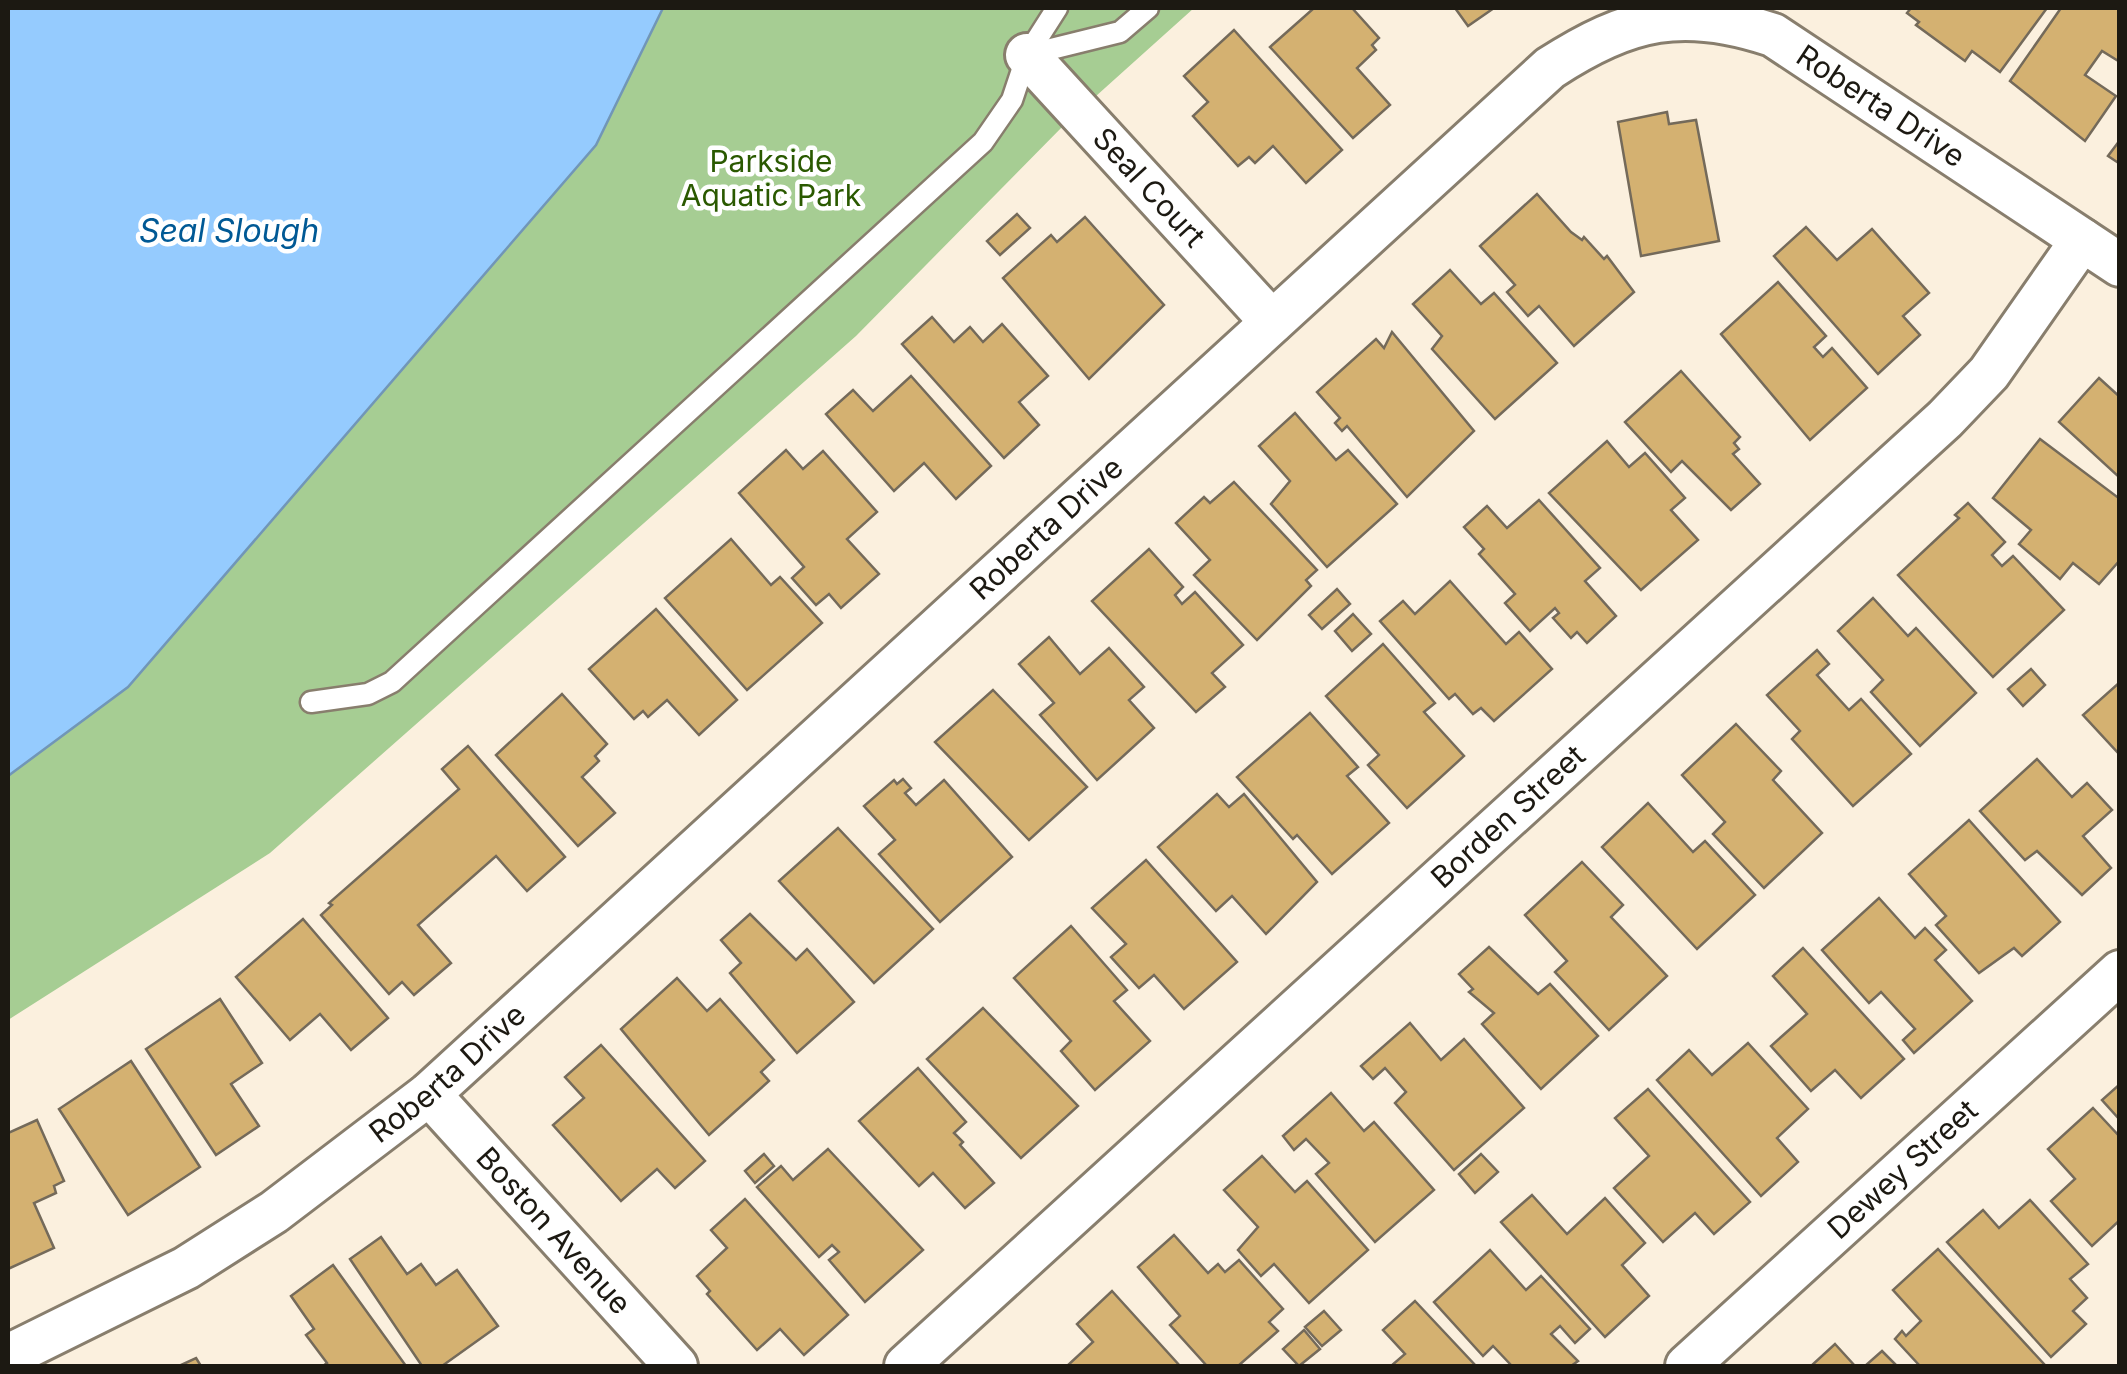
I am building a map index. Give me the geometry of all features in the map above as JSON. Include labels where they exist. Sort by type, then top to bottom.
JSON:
[{"type":"street","name":"Roberta Drive","points":[[8,1356],[186,1268],[274,1212],[429,1094],[1550,68],[1593,40],[1635,24],[1680,16],[1729,20],[1773,35],[2120,265]]},
{"type":"street","name":"Seal Court","points":[[1026,54],[1272,322]]},
{"type":"street","name":"Borden Street","points":[[934,1358],[1945,419],[1990,373],[2082,240]]},
{"type":"street","name":"Dewey Street","points":[[1686,1366],[2120,972]]},
{"type":"street","name":"Boston Avenue","points":[[429,1094],[676,1366]]},
{"type":"lane","points":[[311,702],[341,700],[392,682],[983,142],[1012,100],[1026,54],[1057,8]]},
{"type":"lane","points":[[1026,54],[1120,32],[1148,8]]},
{"type":"green space","name":"Parkside Aquatic Park","points":[[663,8],[1194,8],[1066,123],[856,336],[270,853],[8,1020],[8,776],[128,687],[596,145]]},
{"type":"water","name":"Seal Slough","points":[[8,8],[663,8],[596,145],[128,687],[8,776]]},
{"type":"building","points":[[1314,8],[1352,8],[1379,38],[1372,45],[1376,50],[1357,68],[1390,105],[1353,138],[1270,47]]},
{"type":"building","points":[[1455,8],[1494,8],[1468,26]]},
{"type":"building","points":[[1911,8],[2047,8],[2000,72],[1972,51],[1965,61],[1916,25],[1919,22],[1907,13]]},
{"type":"building","points":[[2061,8],[2120,8],[2120,62],[2102,51],[2085,75],[2116,96],[2085,141],[2010,81]]},
{"type":"building","points":[[1234,30],[1342,150],[1306,183],[1273,146],[1255,163],[1249,157],[1238,166],[1193,116],[1208,102],[1184,76]]},
{"type":"building","points":[[1667,112],[1669,124],[1696,120],[1719,241],[1641,256],[1618,122]]},
{"type":"building","points":[[2120,140],[2120,164],[2108,156]]},
{"type":"building","points":[[1537,194],[1571,232],[1582,240],[1584,237],[1604,259],[1607,256],[1634,292],[1574,346],[1539,306],[1528,316],[1507,292],[1515,285],[1480,246]]},
{"type":"building","points":[[1017,214],[1030,228],[1000,255],[987,241]]},
{"type":"building","points":[[1085,217],[1164,305],[1089,379],[1003,278],[1051,235],[1057,242]]},
{"type":"building","points":[[1806,227],[1837,260],[1872,229],[1929,293],[1903,316],[1920,335],[1878,374],[1774,256]]},
{"type":"building","points":[[1450,270],[1481,304],[1494,293],[1557,363],[1495,419],[1432,349],[1442,336],[1413,304]]},
{"type":"building","points":[[1778,282],[1826,336],[1814,347],[1823,357],[1832,348],[1867,388],[1810,440],[1721,334]]},
{"type":"building","points":[[932,317],[954,342],[970,327],[983,342],[1002,324],[1048,376],[1019,402],[1039,425],[1004,458],[902,344]]},
{"type":"building","points":[[1392,332],[1474,431],[1407,497],[1347,426],[1342,431],[1335,423],[1340,418],[1317,392],[1376,339],[1384,348]]},
{"type":"building","points":[[1681,371],[1740,437],[1734,443],[1739,449],[1733,454],[1760,484],[1731,510],[1682,461],[1671,472],[1625,422]]},
{"type":"building","points":[[911,376],[991,466],[956,499],[924,463],[894,491],[826,414],[853,390],[873,411]]},
{"type":"building","points":[[2099,378],[2120,397],[2120,478],[2059,422]]},
{"type":"building","points":[[1295,413],[1336,460],[1348,450],[1397,504],[1327,567],[1271,504],[1290,481],[1259,446]]},
{"type":"building","points":[[2040,439],[2120,499],[2120,560],[2099,584],[2073,563],[2060,579],[2019,544],[2031,530],[1993,498]]},
{"type":"building","points":[[1607,441],[1629,467],[1645,453],[1685,498],[1671,510],[1698,540],[1641,590],[1549,493]]},
{"type":"building","points":[[786,450],[803,469],[823,451],[877,512],[847,539],[879,574],[841,608],[829,594],[816,605],[792,578],[804,567],[739,493]]},
{"type":"building","points":[[1234,482],[1317,570],[1306,580],[1311,586],[1257,640],[1194,575],[1210,560],[1176,523],[1204,497],[1210,503]]},
{"type":"building","points":[[1539,500],[1600,568],[1585,581],[1616,616],[1587,643],[1577,632],[1571,638],[1553,618],[1559,613],[1555,608],[1530,631],[1505,603],[1515,594],[1479,554],[1484,549],[1464,527],[1487,506],[1507,528]]},
{"type":"building","points":[[1968,503],[2005,542],[1992,555],[2002,566],[2013,556],[2064,610],[1993,677],[1898,575],[1959,518],[1955,515]]},
{"type":"building","points":[[731,539],[771,585],[780,577],[822,623],[747,690],[665,598]]},
{"type":"building","points":[[1149,549],[1183,587],[1175,595],[1182,604],[1195,592],[1243,645],[1212,673],[1225,687],[1196,712],[1092,601]]},
{"type":"building","points":[[1450,581],[1506,644],[1519,632],[1552,669],[1494,721],[1481,708],[1473,714],[1455,694],[1449,699],[1380,621],[1403,601],[1415,614]]},
{"type":"building","points":[[1337,589],[1350,604],[1322,629],[1309,615]]},
{"type":"building","points":[[1873,598],[1908,636],[1916,628],[1976,693],[1920,746],[1871,692],[1883,680],[1838,631]]},
{"type":"building","points":[[656,609],[737,700],[699,735],[667,700],[648,717],[643,711],[634,719],[589,669]]},
{"type":"building","points":[[1353,614],[1371,634],[1352,651],[1335,631]]},
{"type":"building","points":[[1049,637],[1080,674],[1109,648],[1144,687],[1129,700],[1154,728],[1097,780],[1040,715],[1054,703],[1019,664]]},
{"type":"building","points":[[1383,644],[1435,703],[1424,712],[1464,756],[1407,808],[1368,765],[1379,755],[1326,696]]},
{"type":"building","points":[[1817,650],[1829,664],[1817,675],[1849,710],[1861,699],[1911,754],[1853,806],[1792,739],[1800,731],[1767,695]]},
{"type":"building","points":[[2031,669],[2045,685],[2023,706],[2008,689]]},
{"type":"building","points":[[2120,682],[2120,755],[2083,715]]},
{"type":"building","points":[[993,690],[1087,787],[1029,840],[935,742]]},
{"type":"building","points":[[562,694],[607,744],[595,756],[599,761],[582,777],[615,813],[578,846],[496,755]]},
{"type":"building","points":[[1310,713],[1358,767],[1347,776],[1389,823],[1332,874],[1297,835],[1293,839],[1237,777]]},
{"type":"building","points":[[1736,724],[1781,771],[1773,780],[1822,833],[1764,888],[1713,834],[1725,822],[1682,775]]},
{"type":"building","points":[[468,746],[565,857],[527,891],[496,856],[418,925],[451,963],[414,995],[402,982],[389,994],[321,915],[332,905],[329,903],[459,789],[442,769]]},
{"type":"building","points":[[2037,759],[2072,797],[2087,783],[2112,810],[2083,836],[2111,868],[2082,895],[2037,851],[2025,860],[1980,811]]},
{"type":"building","points":[[903,779],[911,788],[905,793],[916,805],[944,780],[1012,857],[940,922],[879,854],[895,840],[864,806],[894,780],[897,784]]},
{"type":"building","points":[[1217,794],[1229,807],[1244,794],[1317,882],[1266,934],[1232,896],[1216,911],[1158,847]]},
{"type":"building","points":[[1648,803],[1693,852],[1705,841],[1755,895],[1697,949],[1602,847]]},
{"type":"building","points":[[1969,820],[2060,922],[2022,956],[2014,948],[1979,973],[1936,925],[1946,916],[1909,874]]},
{"type":"building","points":[[838,828],[933,929],[874,983],[779,881]]},
{"type":"building","points":[[1146,860],[1237,962],[1184,1009],[1154,975],[1139,988],[1111,957],[1126,944],[1092,908]]},
{"type":"building","points":[[1582,862],[1623,905],[1611,917],[1667,976],[1609,1030],[1555,972],[1567,961],[1525,915]]},
{"type":"building","points":[[1879,898],[1915,938],[1925,928],[1946,950],[1935,960],[1972,1001],[1914,1053],[1903,1040],[1915,1029],[1881,992],[1869,1003],[1822,950]]},
{"type":"building","points":[[750,914],[796,960],[807,949],[854,1002],[797,1053],[730,973],[741,963],[721,940]]},
{"type":"building","points":[[303,919],[388,1018],[351,1050],[320,1014],[290,1040],[236,977]]},
{"type":"building","points":[[1071,926],[1127,990],[1114,1001],[1150,1041],[1095,1090],[1061,1051],[1071,1041],[1014,978]]},
{"type":"building","points":[[1489,947],[1538,994],[1550,984],[1598,1036],[1541,1089],[1482,1024],[1494,1013],[1469,992],[1473,989],[1459,974]]},
{"type":"building","points":[[1803,948],[1904,1059],[1861,1098],[1835,1070],[1811,1091],[1771,1046],[1807,1014],[1773,976]]},
{"type":"building","points":[[677,978],[707,1011],[720,999],[774,1060],[761,1072],[769,1081],[709,1135],[621,1029]]},
{"type":"building","points":[[220,999],[262,1063],[231,1084],[259,1126],[216,1155],[146,1049]]},
{"type":"building","points":[[983,1008],[1078,1106],[1021,1158],[927,1059]]},
{"type":"building","points":[[1410,1023],[1441,1060],[1464,1039],[1524,1108],[1454,1170],[1395,1103],[1406,1092],[1385,1068],[1373,1079],[1361,1066]]},
{"type":"building","points":[[1748,1043],[1808,1109],[1777,1138],[1798,1162],[1761,1196],[1657,1080],[1689,1050],[1712,1075]]},
{"type":"building","points":[[601,1045],[705,1161],[675,1188],[657,1169],[621,1201],[553,1125],[584,1098],[565,1077]]},
{"type":"building","points":[[131,1061],[200,1167],[128,1215],[59,1109]]},
{"type":"building","points":[[918,1068],[966,1122],[954,1133],[994,1183],[965,1208],[933,1173],[919,1186],[859,1121]]},
{"type":"building","points":[[2120,1084],[2120,1120],[2102,1100]]},
{"type":"building","points":[[1648,1089],[1750,1202],[1714,1234],[1695,1213],[1663,1242],[1614,1188],[1649,1156],[1615,1118]]},
{"type":"building","points":[[1331,1093],[1364,1131],[1374,1122],[1434,1190],[1375,1242],[1316,1174],[1329,1163],[1306,1139],[1294,1150],[1283,1136]]},
{"type":"building","points":[[2093,1108],[2120,1137],[2120,1220],[2092,1246],[2051,1201],[2075,1179],[2048,1149]]},
{"type":"building","points":[[37,1120],[64,1181],[54,1186],[56,1193],[34,1203],[54,1248],[8,1269],[8,1133]]},
{"type":"building","points":[[828,1149],[923,1250],[865,1302],[829,1260],[839,1252],[832,1245],[819,1257],[757,1187],[781,1166],[793,1180]]},
{"type":"building","points":[[764,1154],[774,1166],[755,1183],[745,1171]]},
{"type":"building","points":[[1481,1154],[1498,1172],[1475,1193],[1459,1174]]},
{"type":"building","points":[[1262,1156],[1295,1192],[1307,1181],[1368,1250],[1309,1303],[1274,1264],[1261,1276],[1238,1250],[1258,1227],[1224,1190]]},
{"type":"building","points":[[1532,1195],[1567,1234],[1605,1198],[1645,1243],[1622,1265],[1649,1296],[1605,1337],[1501,1222]]},
{"type":"building","points":[[745,1199],[848,1315],[804,1355],[780,1329],[757,1350],[707,1294],[710,1291],[697,1276],[727,1248],[711,1230]]},
{"type":"building","points":[[2030,1200],[2088,1264],[2070,1279],[2087,1298],[2073,1311],[2086,1324],[2051,1357],[1947,1242],[1983,1210],[1999,1228]]},
{"type":"building","points":[[1174,1235],[1208,1273],[1218,1264],[1225,1272],[1239,1260],[1283,1309],[1269,1322],[1278,1331],[1238,1366],[1207,1366],[1170,1325],[1180,1316],[1138,1267]]},
{"type":"building","points":[[381,1237],[407,1274],[421,1264],[436,1285],[457,1270],[498,1326],[442,1366],[422,1366],[350,1259]]},
{"type":"building","points":[[1938,1249],[2044,1364],[1920,1366],[1895,1339],[1902,1331],[1906,1336],[1921,1321],[1893,1290]]},
{"type":"building","points":[[1490,1250],[1526,1290],[1541,1276],[1590,1329],[1575,1343],[1560,1326],[1551,1334],[1578,1361],[1571,1366],[1512,1366],[1493,1346],[1483,1356],[1434,1302]]},
{"type":"building","points":[[333,1265],[406,1366],[323,1366],[327,1363],[306,1335],[314,1329],[291,1296]]},
{"type":"building","points":[[1112,1291],[1180,1366],[1067,1366],[1093,1342],[1077,1324]]},
{"type":"building","points":[[1415,1301],[1476,1366],[1391,1366],[1405,1354],[1383,1330]]},
{"type":"building","points":[[1324,1311],[1341,1330],[1322,1346],[1305,1327]]},
{"type":"building","points":[[1304,1330],[1320,1349],[1299,1366],[1283,1349]]},
{"type":"building","points":[[1835,1344],[1855,1366],[1811,1366]]},
{"type":"building","points":[[1882,1351],[1897,1366],[1865,1366]]},
{"type":"building","points":[[196,1358],[201,1366],[179,1366]]}]
